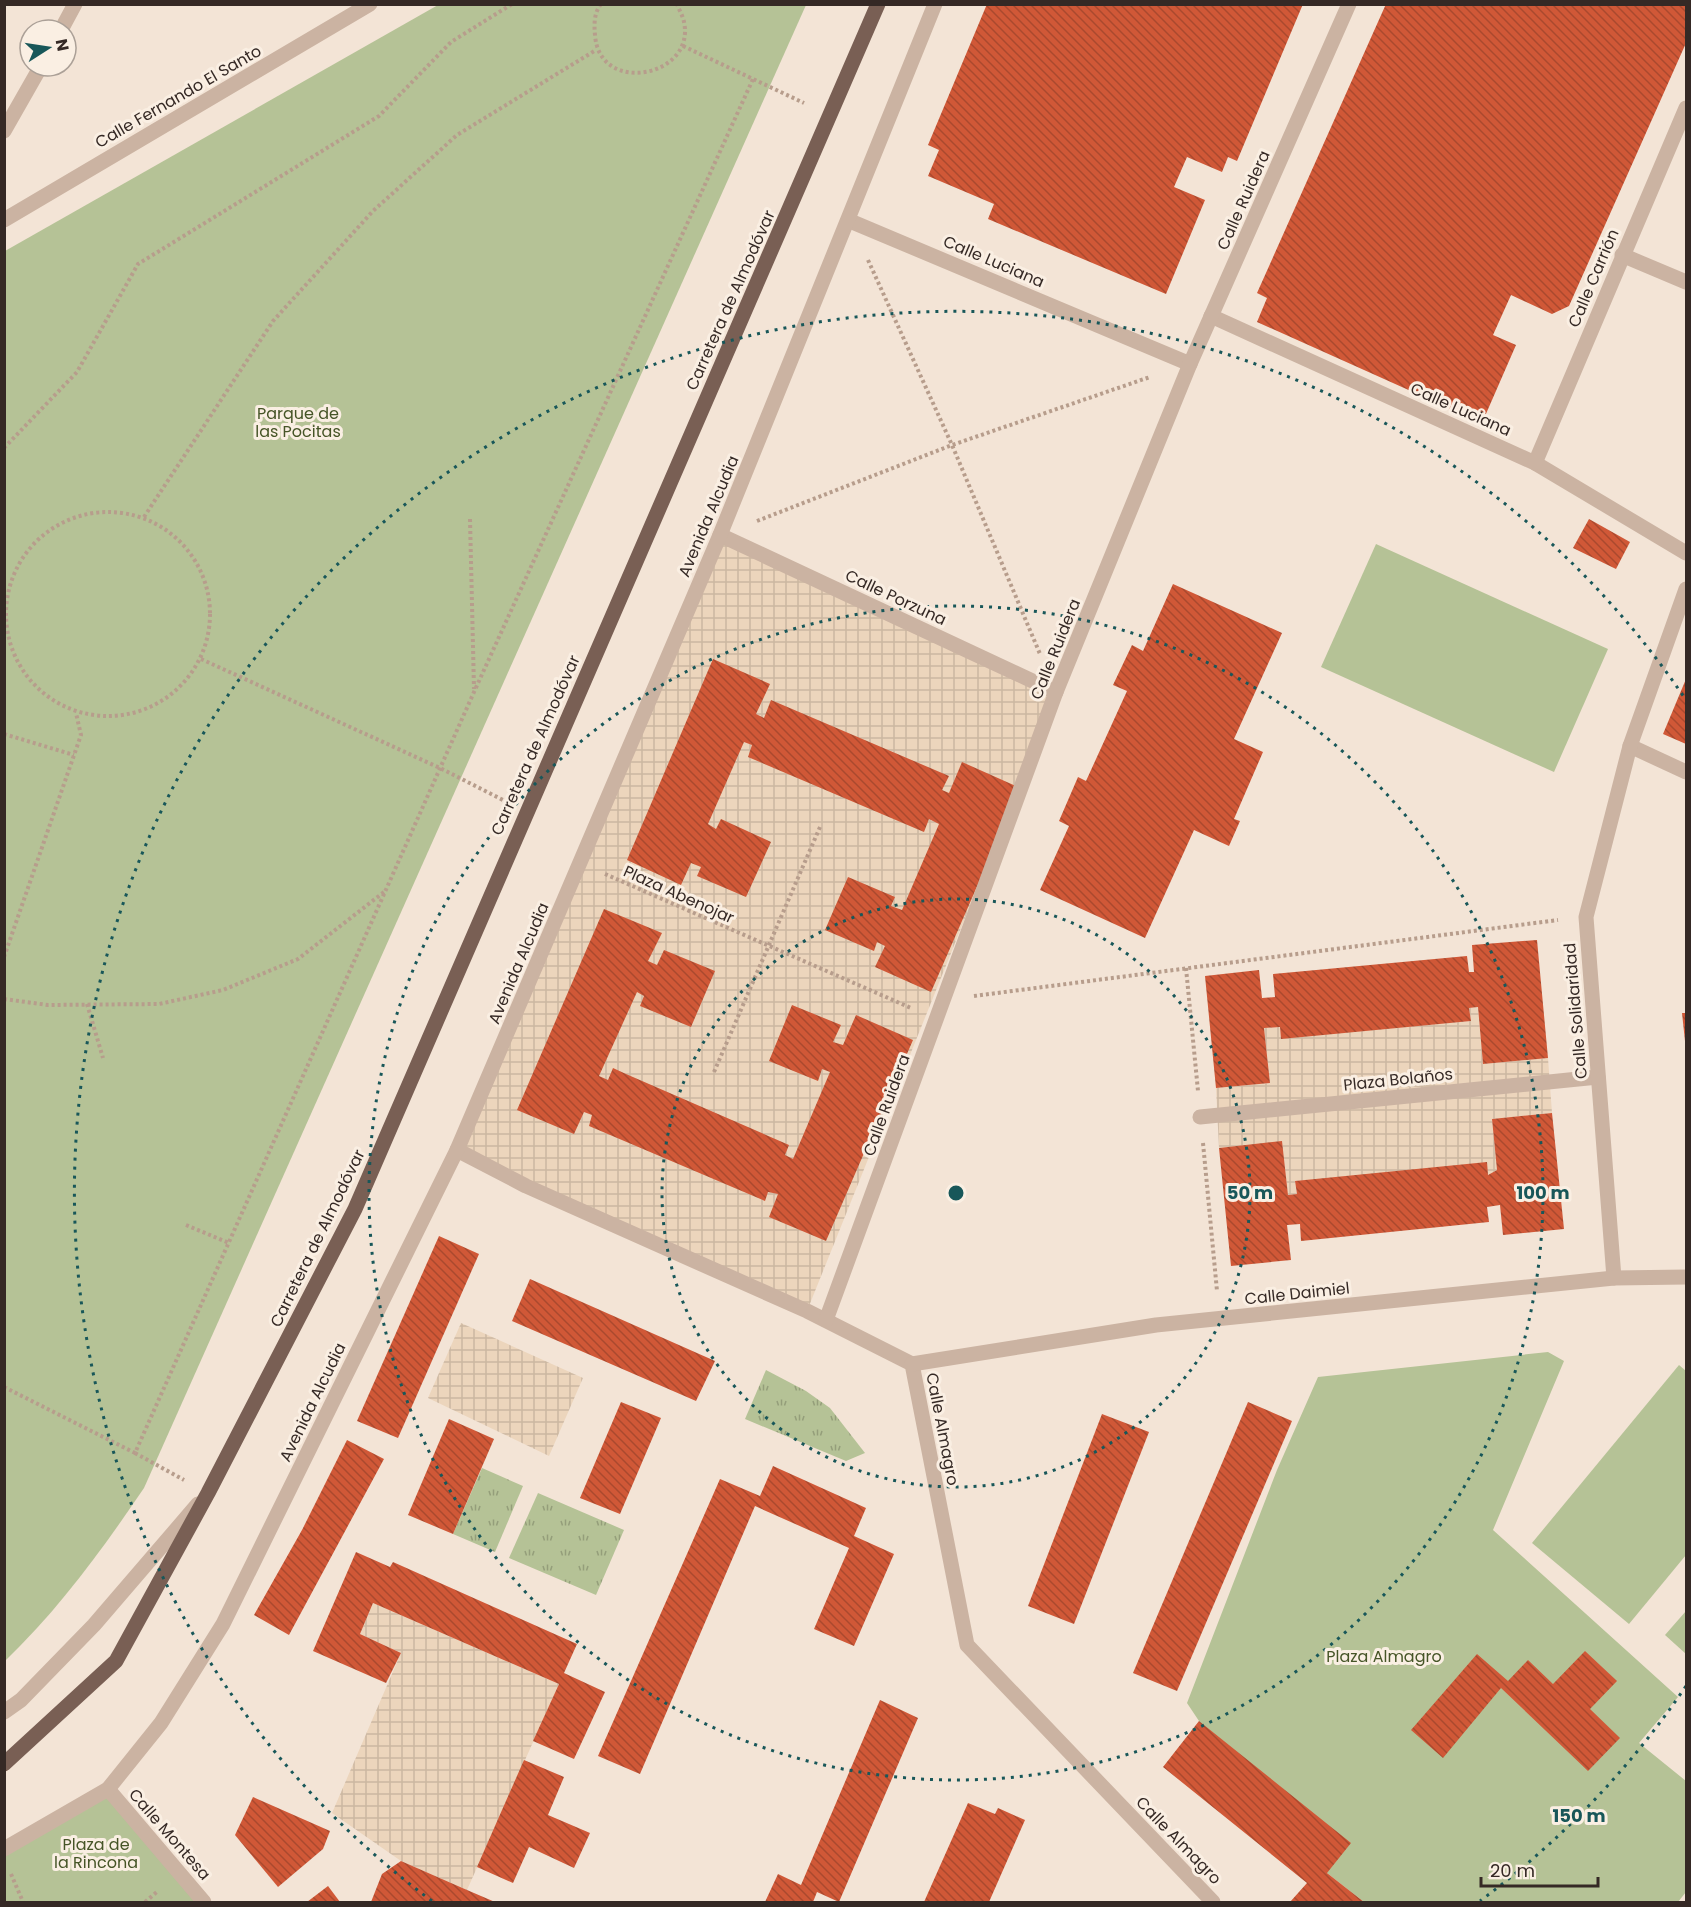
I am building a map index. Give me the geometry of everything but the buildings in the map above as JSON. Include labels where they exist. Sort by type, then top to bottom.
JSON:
[{"type":"main road","name":"Carretera de Almodóvar","points":[[4,1764],[116,1661],[208,1492],[355,1209],[878,4]]},
{"type":"street","points":[[67,18],[75,4]]},
{"type":"street","name":"Calle Fernando El Santo","points":[[4,220],[370,4]]},
{"type":"street","name":"Avenida Alcudia","points":[[4,1849],[108,1789],[161,1724],[223,1624],[457,1150],[720,536],[850,221],[935,4]]},
{"type":"street","name":"Calle Ruidera","points":[[826,1320],[1056,692],[1190,364],[1349,4]]},
{"type":"street","points":[[4,131],[34,78]]},
{"type":"street","name":"Calle Carrión","points":[[1535,463],[1686,108]]},
{"type":"street","name":"Calle Luciana","points":[[850,221],[1190,364]]},
{"type":"street","points":[[1622,255],[1686,282]]},
{"type":"street","name":"Calle Luciana","points":[[1211,316],[1535,463],[1686,553]]},
{"type":"street","name":"Calle Porzuna","points":[[720,536],[1056,692]]},
{"type":"street","name":"Calle Solidaridad","points":[[1614,1278],[1586,917],[1630,746],[1686,589]]},
{"type":"street","points":[[1630,746],[1686,772]]},
{"type":"street","name":"Plaza Bolaños","points":[[1200,1117],[1599,1077]]},
{"type":"street","name":"Calle Almagro","points":[[457,1150],[526,1186],[826,1320],[912,1364],[968,1645],[1213,1902]]},
{"type":"street","name":"Calle Daimiel","points":[[912,1364],[1156,1325],[1614,1278],[1686,1277]]},
{"type":"street","name":"Carretera de Almodóvar","points":[[4,1713],[21,1701],[94,1625],[208,1492]]},
{"type":"street","name":"Calle Montesa","points":[[108,1789],[204,1902]]},
{"type":"path","points":[[4,448],[77,372],[138,264],[379,116],[451,42],[512,4]]},
{"type":"path","points":[[601,4],[596,11],[596,50],[607,64],[624,72],[646,73],[669,63],[683,46],[684,22],[676,4]]},
{"type":"path","points":[[683,46],[831,115]]},
{"type":"path","points":[[144,517],[273,321],[373,211],[457,135],[596,50]]},
{"type":"path","points":[[135,1453],[474,692],[753,79]]},
{"type":"path","points":[[850,221],[952,445],[1056,692]]},
{"type":"path","points":[[720,536],[952,445],[1190,364]]},
{"type":"path","points":[[102,511],[144,517],[162,526],[189,550],[207,584],[212,620],[201,659],[181,689],[147,711],[112,718],[76,713],[37,690],[10,647],[5,611],[12,576],[23,556],[48,530],[67,519],[102,511]]},
{"type":"path","points":[[470,519],[474,692]]},
{"type":"path","points":[[201,659],[440,768],[526,811]]},
{"type":"path","points":[[4,957],[81,735],[76,713]]},
{"type":"path","points":[[4,734],[74,755]]},
{"type":"path","points":[[714,1072],[819,827]]},
{"type":"path","name":"Plaza Abenojar","points":[[580,864],[936,1020]]},
{"type":"path","points":[[4,999],[48,1005],[159,1004],[223,990],[298,959],[385,891]]},
{"type":"path","points":[[944,1000],[1586,917]]},
{"type":"path","points":[[87,1004],[104,1058]]},
{"type":"path","points":[[186,1225],[229,1243]]},
{"type":"path","points":[[4,1387],[208,1492]]},
{"type":"path","points":[[9,1870],[23,1902]]},
{"type":"green space","name":"Parque de las Pocitas","points":[[438,5],[806,5],[144,1488],[79,1578],[44,1621],[5,1661],[5,251]]},
{"type":"green space","points":[[1376,544],[1608,649],[1554,772],[1321,667]]},
{"type":"green space","name":"Plaza Almagro","points":[[1548,1352],[1564,1361],[1493,1530],[1678,1697],[1639,1743],[1686,1781],[1686,1892],[1678,1902],[1364,1902],[1327,1873],[1199,1721],[1187,1703],[1277,1470],[1318,1377]]},
{"type":"green space","points":[[1679,1365],[1686,1371],[1686,1555],[1629,1624],[1532,1543]]},
{"type":"green space","points":[[766,1370],[806,1391],[830,1408],[865,1453],[846,1461],[745,1419]]},
{"type":"green space","points":[[482,1468],[523,1486],[495,1552],[453,1534]]},
{"type":"green space","points":[[538,1493],[624,1530],[596,1595],[509,1558]]},
{"type":"green space","points":[[1686,1611],[1686,1654],[1665,1635]]},
{"type":"green space","name":"Plaza de la Rincona","points":[[108,1789],[204,1902],[5,1902],[4,1847]]},
{"type":"shaded area","points":[[720,535],[1056,692],[807,1311],[457,1150]]},
{"type":"shaded area","points":[[1478,1007],[1483,1064],[1548,1058],[1552,1113],[1492,1119],[1497,1170],[1488,1175],[1295,1181],[1297,1194],[1288,1195],[1282,1142],[1219,1148],[1216,1088],[1270,1083],[1264,1028],[1280,1027],[1281,1038],[1471,1021],[1469,1008]]},
{"type":"shaded area","points":[[461,1323],[583,1378],[549,1456],[428,1398]]},
{"type":"shaded area","points":[[373,1603],[559,1684],[467,1890],[401,1861],[332,1813],[401,1653],[360,1634]]}]
